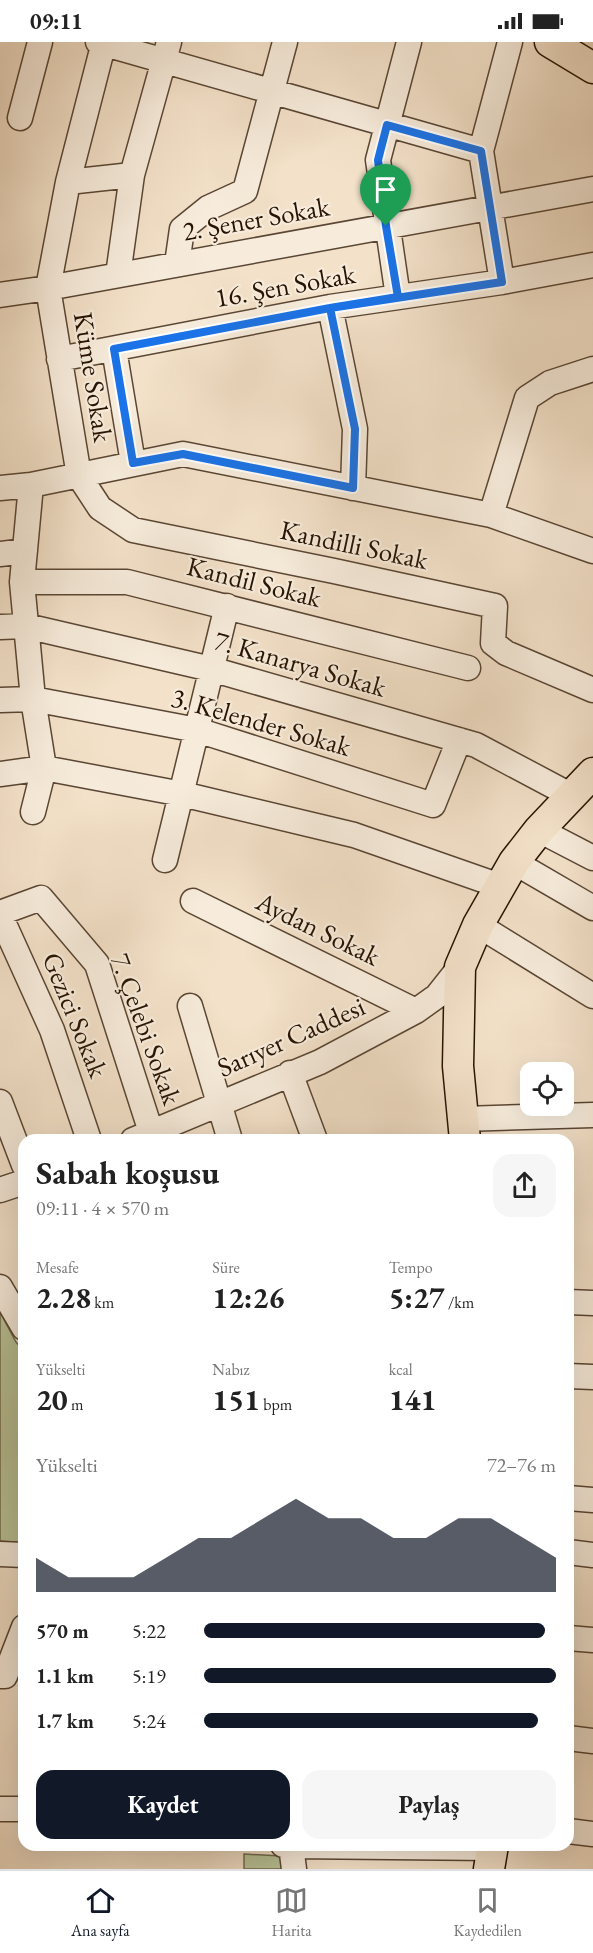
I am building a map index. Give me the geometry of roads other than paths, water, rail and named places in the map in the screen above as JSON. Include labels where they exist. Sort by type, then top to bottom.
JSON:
[{"type":"main road","points":[[550,42],[593,68]]},
{"type":"main road","points":[[464,1130],[458,1066],[460,967],[478,925],[507,874],[539,830],[593,773]]},
{"type":"street","points":[[20,118],[40,42]]},
{"type":"street","points":[[102,42],[166,51],[271,91],[481,151]]},
{"type":"street","name":"Küme Sokak","points":[[79,476],[48,288],[68,182],[102,42]]},
{"type":"street","points":[[177,264],[182,229],[208,208],[245,191],[285,42]]},
{"type":"street","points":[[398,297],[378,160],[409,42]]},
{"type":"street","points":[[502,282],[481,151],[510,42]]},
{"type":"street","points":[[118,275],[132,175],[166,51]]},
{"type":"street","points":[[68,182],[132,175]]},
{"type":"street","name":"2. Şener Sokak","points":[[0,295],[593,189]]},
{"type":"street","name":"16. Şen Sokak","points":[[59,359],[330,308],[502,282],[593,265]]},
{"type":"street","points":[[330,308],[355,429],[353,488]]},
{"type":"street","points":[[114,349],[133,463]]},
{"type":"street","points":[[490,515],[527,398],[550,383],[593,369]]},
{"type":"street","points":[[0,488],[31,485],[183,454],[490,515],[593,551]]},
{"type":"street","name":"Kandilli Sokak","points":[[79,476],[100,507],[134,530],[495,606],[493,643],[506,653],[593,690]]},
{"type":"street","points":[[31,485],[22,582],[33,699],[44,768],[33,812]]},
{"type":"street","points":[[0,554],[25,551]]},
{"type":"street","name":"Kandil Sokak","points":[[22,582],[127,582],[468,668]]},
{"type":"street","points":[[165,860],[227,606]]},
{"type":"street","name":"7. Kanarya Sokak","points":[[0,627],[26,626],[211,669],[476,745],[572,796]]},
{"type":"street","name":"3. Kelender Sokak","points":[[0,700],[33,699],[197,730],[433,805],[459,740]]},
{"type":"street","points":[[0,774],[44,768],[182,794],[507,874],[593,908]]},
{"type":"street","points":[[539,830],[593,858]]},
{"type":"street","name":"7. Çelebi Sokak","points":[[0,914],[41,898],[98,964],[141,1134]]},
{"type":"street","name":"Aydan Sokak","points":[[194,901],[416,1011]]},
{"type":"street","name":"Gezici Sokak","points":[[0,914],[52,1030],[88,1134]]},
{"type":"street","points":[[478,925],[593,996]]},
{"type":"street","name":"Sarıyer Caddesi","points":[[149,1134],[320,1062],[416,1011],[437,996],[460,967]]},
{"type":"street","points":[[190,1006],[228,1134]]},
{"type":"street","points":[[290,1073],[313,1134]]},
{"type":"street","points":[[0,1102],[18,1149]]},
{"type":"street","points":[[464,1130],[593,1115]]},
{"type":"street","points":[[0,1190],[18,1184]]},
{"type":"street","points":[[0,1287],[18,1318]]},
{"type":"street","points":[[574,1302],[593,1303]]},
{"type":"street","points":[[574,1376],[593,1377]]},
{"type":"street","points":[[574,1498],[593,1500]]},
{"type":"street","points":[[574,1553],[593,1555]]},
{"type":"street","points":[[0,1554],[18,1555]]},
{"type":"street","points":[[574,1638],[593,1640]]},
{"type":"street","points":[[0,1676],[5,1676],[18,1642]]},
{"type":"street","points":[[574,1739],[593,1741]]},
{"type":"street","points":[[0,1809],[18,1809]]},
{"type":"street","points":[[574,1831],[593,1834]]},
{"type":"street","points":[[289,1853],[491,1854]]}]
